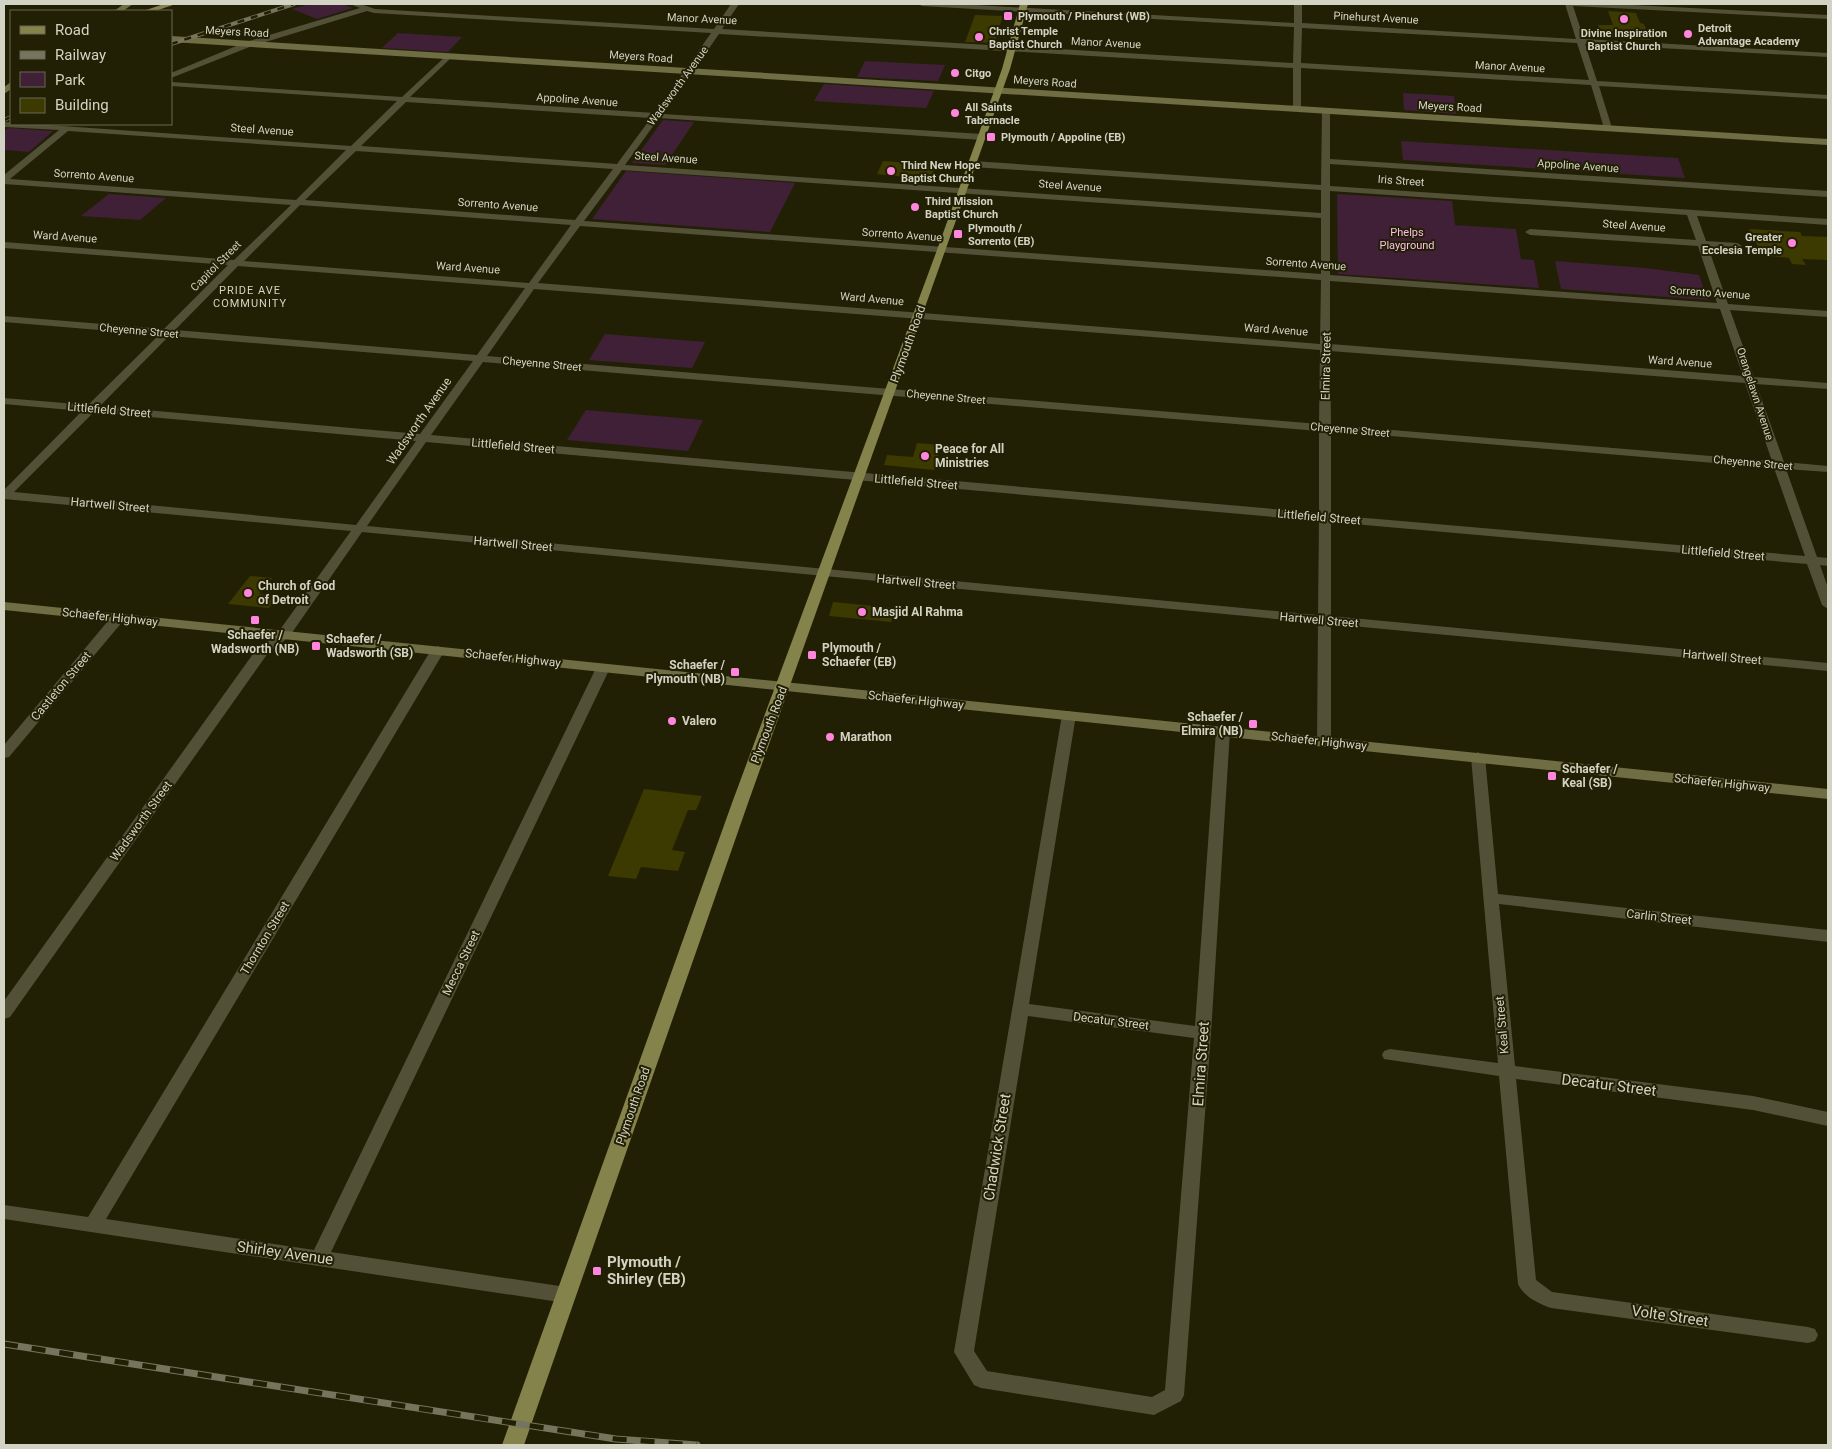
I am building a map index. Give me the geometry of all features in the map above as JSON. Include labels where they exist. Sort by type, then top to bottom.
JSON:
[{"type":"main road","points":[[151,10],[172,4]]},
{"type":"main road","name":"Plymouth Road","points":[[513,1445],[737,812],[919,316],[998,90],[1023,7]]},
{"type":"street","name":"Manor Avenue","points":[[354,4],[365,9],[1828,97]]},
{"type":"street","points":[[172,76],[249,44],[382,4]]},
{"type":"street","name":"Wadsworth Avenue","points":[[619,167],[735,4]]},
{"type":"street","name":"Pinehurst Avenue","points":[[922,4],[1023,7],[1298,25],[1828,55]]},
{"type":"street","points":[[1297,109],[1298,4]]},
{"type":"street","points":[[1569,4],[1608,128]]},
{"type":"street","points":[[1573,4],[1660,6],[1755,14],[1828,17]]},
{"type":"street","points":[[1750,4],[1755,14]]},
{"type":"street","name":"Meyers Road","points":[[172,39],[1828,142]]},
{"type":"street","name":"Capitol Street","points":[[4,495],[237,262],[448,56]]},
{"type":"street","name":"Appoline Avenue","points":[[172,84],[982,137]]},
{"type":"street","name":"Elmira Street","points":[[1324,742],[1327,278],[1326,111]]},
{"type":"street","name":"Steel Avenue","points":[[36,125],[353,149],[1327,216]]},
{"type":"street","points":[[4,180],[69,126]]},
{"type":"street","name":"Appoline Avenue","points":[[1326,161],[1828,194]]},
{"type":"street","name":"Iris Street","points":[[972,164],[1828,222]]},
{"type":"street","points":[[578,224],[619,167]]},
{"type":"street","name":"Sorrento Avenue","points":[[4,180],[578,224],[1828,314]]},
{"type":"street","name":"Orangelawn Avenue","points":[[1691,213],[1751,380],[1778,465],[1828,605]]},
{"type":"street","name":"Wadsworth Avenue","points":[[284,634],[532,285],[578,224]]},
{"type":"street","name":"Steel Avenue","points":[[1530,232],[1736,246]]},
{"type":"street","name":"Ward Avenue","points":[[4,245],[1828,386]]},
{"type":"street","name":"Cheyenne Street","points":[[4,320],[1828,469]]},
{"type":"street","name":"Littlefield Street","points":[[4,401],[1828,562]]},
{"type":"street","name":"Hartwell Street","points":[[4,495],[1828,667]]},
{"type":"street","name":"Schaefer Highway","points":[[4,606],[1828,794]]},
{"type":"street","name":"Castleton Street","points":[[4,754],[118,618]]},
{"type":"street","name":"Wadsworth Street","points":[[4,1013],[264,650],[284,634]]},
{"type":"street","name":"Thornton Street","points":[[93,1225],[438,650]]},
{"type":"street","name":"Mecca Street","points":[[319,1258],[603,668]]},
{"type":"street","name":"Chadwick Street","points":[[1069,716],[1019,1009],[964,1352],[981,1379],[1154,1406],[1174,1395]]},
{"type":"street","name":"Elmira Street","points":[[1174,1395],[1203,1033],[1223,731]]},
{"type":"street","name":"Keal Street","points":[[1478,758],[1525,1276],[1533,1291]]},
{"type":"street","name":"Carlin Street","points":[[1490,898],[1828,936]]},
{"type":"street","name":"Decatur Street","points":[[1019,1009],[1203,1033]]},
{"type":"street","name":"Decatur Street","points":[[1390,1055],[1753,1103],[1828,1119]]},
{"type":"street","name":"Shirley Avenue","points":[[4,1212],[566,1295]]},
{"type":"street","name":"Volte Street","points":[[1533,1291],[1551,1300],[1808,1335]]},
{"type":"green space","points":[[309,4],[341,4],[353,8],[317,19],[292,9]]},
{"type":"green space","points":[[398,33],[462,37],[448,52],[382,48]]},
{"type":"green space","points":[[865,61],[945,65],[938,81],[857,77]]},
{"type":"green space","points":[[824,84],[934,91],[926,108],[814,101]]},
{"type":"green space","points":[[1403,93],[1454,96],[1456,114],[1404,110]]},
{"type":"green space","points":[[663,120],[694,122],[665,165],[632,163]]},
{"type":"green space","points":[[9,128],[53,131],[29,152],[4,150],[4,131]]},
{"type":"green space","points":[[1401,141],[1678,158],[1685,178],[1403,160]]},
{"type":"green space","points":[[626,171],[795,183],[770,232],[592,219]]},
{"type":"green space","points":[[109,194],[166,198],[140,220],[81,216]]},
{"type":"green space","name":"Phelps Playground","points":[[1337,194],[1452,201],[1455,225],[1516,229],[1521,259],[1534,260],[1539,288],[1338,274]]},
{"type":"green space","points":[[1555,261],[1646,268],[1699,275],[1708,300],[1561,289]]},
{"type":"green space","points":[[605,334],[705,342],[692,368],[589,360]]},
{"type":"green space","points":[[586,410],[703,420],[688,451],[567,440]]},
{"type":"building","points":[[1608,11],[1636,13],[1640,23],[1644,24],[1650,40],[1602,37],[1598,25],[1613,25]]},
{"type":"building","points":[[975,15],[1003,16],[994,43],[965,42]]},
{"type":"building","name":"Third New Hope Baptist Church","points":[[883,161],[937,163],[929,181],[906,180],[907,177],[877,174]]},
{"type":"building","name":"Greater Ecclesia Temple","points":[[1749,229],[1800,232],[1802,236],[1828,237],[1828,260],[1802,259],[1806,265],[1792,264],[1789,258],[1762,255]]},
{"type":"building","name":"Peace for All Ministries","points":[[917,443],[941,445],[934,470],[884,465],[887,455],[913,457]]},
{"type":"building","name":"Church of God of Detroit","points":[[250,576],[272,578],[259,594],[277,596],[269,608],[228,604]]},
{"type":"building","name":"Masjid Al Rahma","points":[[833,602],[895,608],[891,622],[829,616]]},
{"type":"building","points":[[644,789],[702,796],[696,810],[688,810],[672,850],[685,852],[678,871],[641,867],[636,879],[608,876]]},
{"type":"railway","points":[[172,44],[294,4]]},
{"type":"railway","points":[[4,120],[10,117]]},
{"type":"railway","points":[[4,1344],[616,1439],[697,1445]]},
{"type":"place","name":"Plymouth / Pinehurst (WB)","points":[[1008,16]]},
{"type":"place","name":"Divine Inspiration Baptist Church","points":[[1624,19]]},
{"type":"place","name":"Detroit Advantage Academy","points":[[1688,34]]},
{"type":"place","name":"Christ Temple Baptist Church","points":[[979,37]]},
{"type":"place","name":"Citgo","points":[[955,73]]},
{"type":"place","name":"All Saints Tabernacle","points":[[955,113]]},
{"type":"place","name":"Plymouth / Appoline (EB)","points":[[991,137]]},
{"type":"place","name":"Third New Hope Baptist Church","points":[[891,171]]},
{"type":"place","name":"Third Mission Baptist Church","points":[[915,207]]},
{"type":"place","name":"Plymouth / Sorrento (EB)","points":[[958,234]]},
{"type":"place","name":"Greater Ecclesia Temple","points":[[1792,243]]},
{"type":"place","name":"Peace for All Ministries","points":[[925,456]]},
{"type":"place","name":"Church of God of Detroit","points":[[248,593]]},
{"type":"place","name":"Masjid Al Rahma","points":[[862,612]]},
{"type":"place","name":"Schaefer / Wadsworth (NB)","points":[[255,620]]},
{"type":"place","name":"Schaefer / Wadsworth (SB)","points":[[316,646]]},
{"type":"place","name":"Plymouth / Schaefer (EB)","points":[[812,655]]},
{"type":"place","name":"Schaefer / Plymouth (NB)","points":[[735,672]]},
{"type":"place","name":"Valero","points":[[672,721]]},
{"type":"place","name":"Schaefer / Elmira (NB)","points":[[1253,724]]},
{"type":"place","name":"Marathon","points":[[830,737]]},
{"type":"place","name":"Schaefer / Keal (SB)","points":[[1552,776]]},
{"type":"place","name":"Plymouth / Shirley (EB)","points":[[597,1271]]},
{"type":"district","name":"PRIDE AVE COMMUNITY","points":[[250,296]]}]
